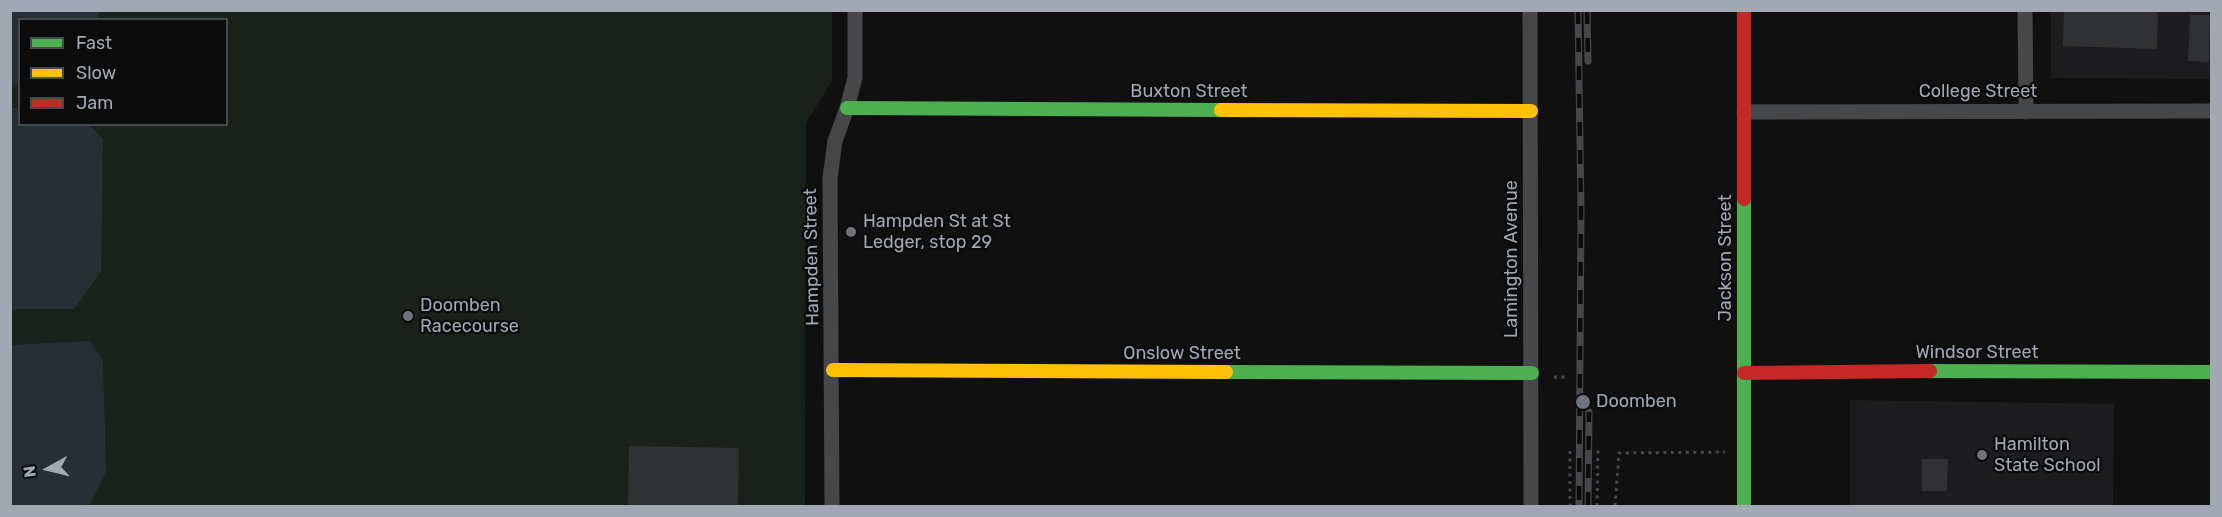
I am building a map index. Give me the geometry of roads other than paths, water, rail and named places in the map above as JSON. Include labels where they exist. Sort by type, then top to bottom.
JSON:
[{"type":"street","name":"Hampden Street","points":[[832,507],[833,370],[830,178],[835,141],[855,78],[855,10]]},
{"type":"street","name":"Lamington Avenue","points":[[1530,10],[1531,507]]},
{"type":"street","name":"Jackson Street","points":[[1744,10],[1744,507]]},
{"type":"street","points":[[2025,10],[2026,112]]},
{"type":"street","name":"Buxton Street","points":[[847,108],[1531,111]]},
{"type":"street","name":"College Street","points":[[1744,112],[2211,111]]},
{"type":"street","name":"Onslow Street","points":[[833,370],[1532,373]]},
{"type":"street","name":"Windsor Street","points":[[1744,373],[2036,370],[2211,372]]},
{"type":"railway","points":[[1578,10],[1581,210],[1579,506]]},
{"type":"railway","points":[[1587,10],[1588,61]]},
{"type":"railway","points":[[1588,506],[1589,412]]},
{"type":"place","name":"Hampden St at St Ledger, stop 29","points":[[851,232]]},
{"type":"place","name":"Doomben Racecourse","points":[[408,316]]},
{"type":"place","name":"Doomben","points":[[1583,402]]},
{"type":"place","name":"Hamilton State School","points":[[1982,455]]}]
